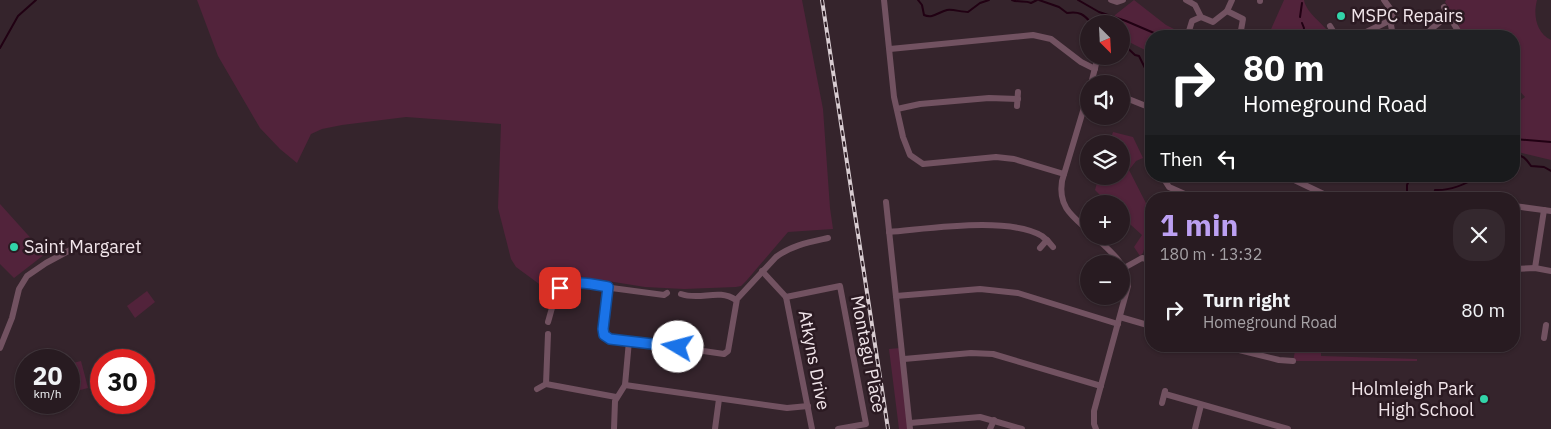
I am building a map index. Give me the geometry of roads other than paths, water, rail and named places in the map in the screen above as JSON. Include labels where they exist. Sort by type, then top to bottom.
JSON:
[{"type":"street","points":[[884,0],[894,98],[906,150],[914,159],[923,164],[996,157],[1014,159],[1064,174]]},
{"type":"street","points":[[1112,3],[1123,0]]},
{"type":"street","points":[[1186,0],[1195,5],[1201,16],[1213,22],[1227,11],[1232,0]]},
{"type":"street","points":[[1384,0],[1392,12],[1392,30]]},
{"type":"street","points":[[1444,7],[1458,30]]},
{"type":"street","points":[[1227,11],[1243,19],[1241,30]]},
{"type":"street","points":[[1430,30],[1449,15]]},
{"type":"street","points":[[1189,30],[1192,21],[1201,16]]},
{"type":"street","points":[[1370,30],[1393,18]]},
{"type":"street","points":[[1330,26],[1332,30]]},
{"type":"street","points":[[890,49],[1016,36],[1038,36],[1051,39],[1081,62],[1095,69]]},
{"type":"street","points":[[1093,75],[1096,65]]},
{"type":"street","points":[[897,109],[920,104],[1018,95],[1017,106]]},
{"type":"street","points":[[1130,100],[1145,106]]},
{"type":"street","points":[[1080,121],[1064,174],[1061,192],[1068,212],[1080,223]]},
{"type":"street","points":[[1166,182],[1169,187],[1180,192]]},
{"type":"street","points":[[1299,182],[1319,192]]},
{"type":"street","points":[[886,202],[910,426],[980,416],[1022,429]]},
{"type":"street","points":[[1520,207],[1547,211],[1535,268]]},
{"type":"street","points":[[889,232],[966,225],[1000,226],[1041,235],[1053,247]]},
{"type":"street","points":[[608,287],[603,329],[604,335],[610,339],[727,353],[736,300],[776,256],[790,247],[828,238]]},
{"type":"street","points":[[1040,248],[1047,240]]},
{"type":"street","points":[[1103,245],[1114,255]]},
{"type":"street","points":[[0,348],[12,318],[19,289],[27,276],[74,248]]},
{"type":"street","points":[[1130,265],[1142,258],[1145,259]]},
{"type":"street","points":[[1520,269],[1535,268],[1551,271]]},
{"type":"street","points":[[762,271],[786,297]]},
{"type":"street","points":[[548,322],[560,288],[574,282],[664,295],[667,293]]},
{"type":"street","name":"Montagu Place","points":[[786,297],[840,286],[866,424],[838,429]]},
{"type":"street","points":[[896,296],[980,288],[1018,293],[1118,324]]},
{"type":"street","points":[[681,294],[688,299],[724,294],[736,300]]},
{"type":"street","name":"Atkyns Drive","points":[[786,297],[812,429]]},
{"type":"street","points":[[1096,429],[1094,410],[1123,305]]},
{"type":"street","points":[[1120,317],[1145,324]]},
{"type":"street","points":[[546,384],[549,334]]},
{"type":"street","points":[[614,429],[616,397],[625,385],[629,341]]},
{"type":"street","points":[[1247,352],[1279,360],[1293,361]]},
{"type":"street","points":[[904,359],[971,353],[992,354],[1101,386]]},
{"type":"street","points":[[537,389],[546,384],[616,397]]},
{"type":"street","points":[[625,385],[787,408],[808,406]]},
{"type":"street","points":[[1162,403],[1165,393],[1200,405],[1275,422],[1288,429]]},
{"type":"street","points":[[715,429],[719,399]]},
{"type":"street","points":[[1195,429],[1200,405]]},
{"type":"street","points":[[990,429],[994,420]]},
{"type":"waterway","points":[[0,48],[18,16],[36,0]]},
{"type":"waterway","points":[[918,0],[922,5],[924,15],[927,16],[936,15],[947,10],[968,12],[980,3],[989,0]]},
{"type":"waterway","points":[[1012,0],[1031,3],[1037,0]]},
{"type":"waterway","points":[[1039,0],[1059,7],[1067,13],[1075,12],[1082,15]]},
{"type":"waterway","points":[[1078,0],[1099,12],[1147,30]]},
{"type":"waterway","points":[[1300,17],[1302,3]]},
{"type":"waterway","points":[[1302,23],[1304,30]]},
{"type":"waterway","points":[[1130,50],[1139,56],[1145,68]]},
{"type":"waterway","points":[[1520,139],[1551,142]]},
{"type":"waterway","points":[[1520,156],[1526,159],[1531,166],[1544,167],[1551,171]]},
{"type":"waterway","points":[[1407,192],[1408,182]]},
{"type":"waterway","points":[[1435,192],[1435,190],[1447,189],[1469,182]]},
{"type":"railway","points":[[822,0],[888,429]]},
{"type":"place","name":"MSPC Repairs","points":[[1341,16]]},
{"type":"place","name":"Saint Margaret","points":[[14,247]]},
{"type":"place","name":"Holmleigh Park High School","points":[[1484,399]]}]
